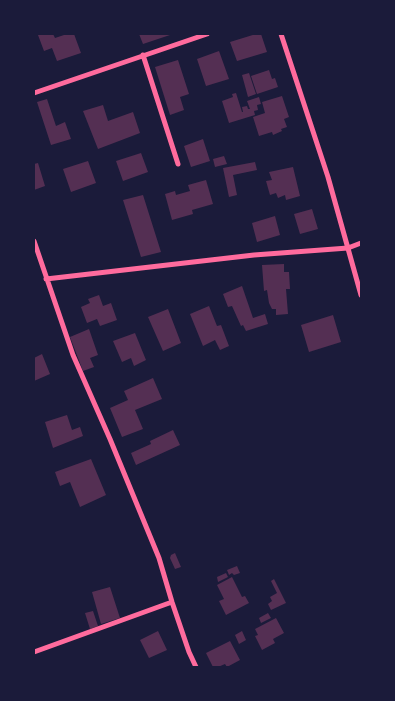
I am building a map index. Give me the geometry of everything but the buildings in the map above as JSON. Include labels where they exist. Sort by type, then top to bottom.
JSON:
[{"type":"street","points":[[34,93],[207,34]]},
{"type":"street","points":[[281,34],[328,177],[361,295]]},
{"type":"street","points":[[143,55],[178,164]]},
{"type":"street","points":[[34,241],[73,355],[159,558],[172,602],[196,667]]},
{"type":"street","points":[[46,279],[254,255],[348,248],[361,243]]},
{"type":"street","points":[[34,652],[172,602]]}]
